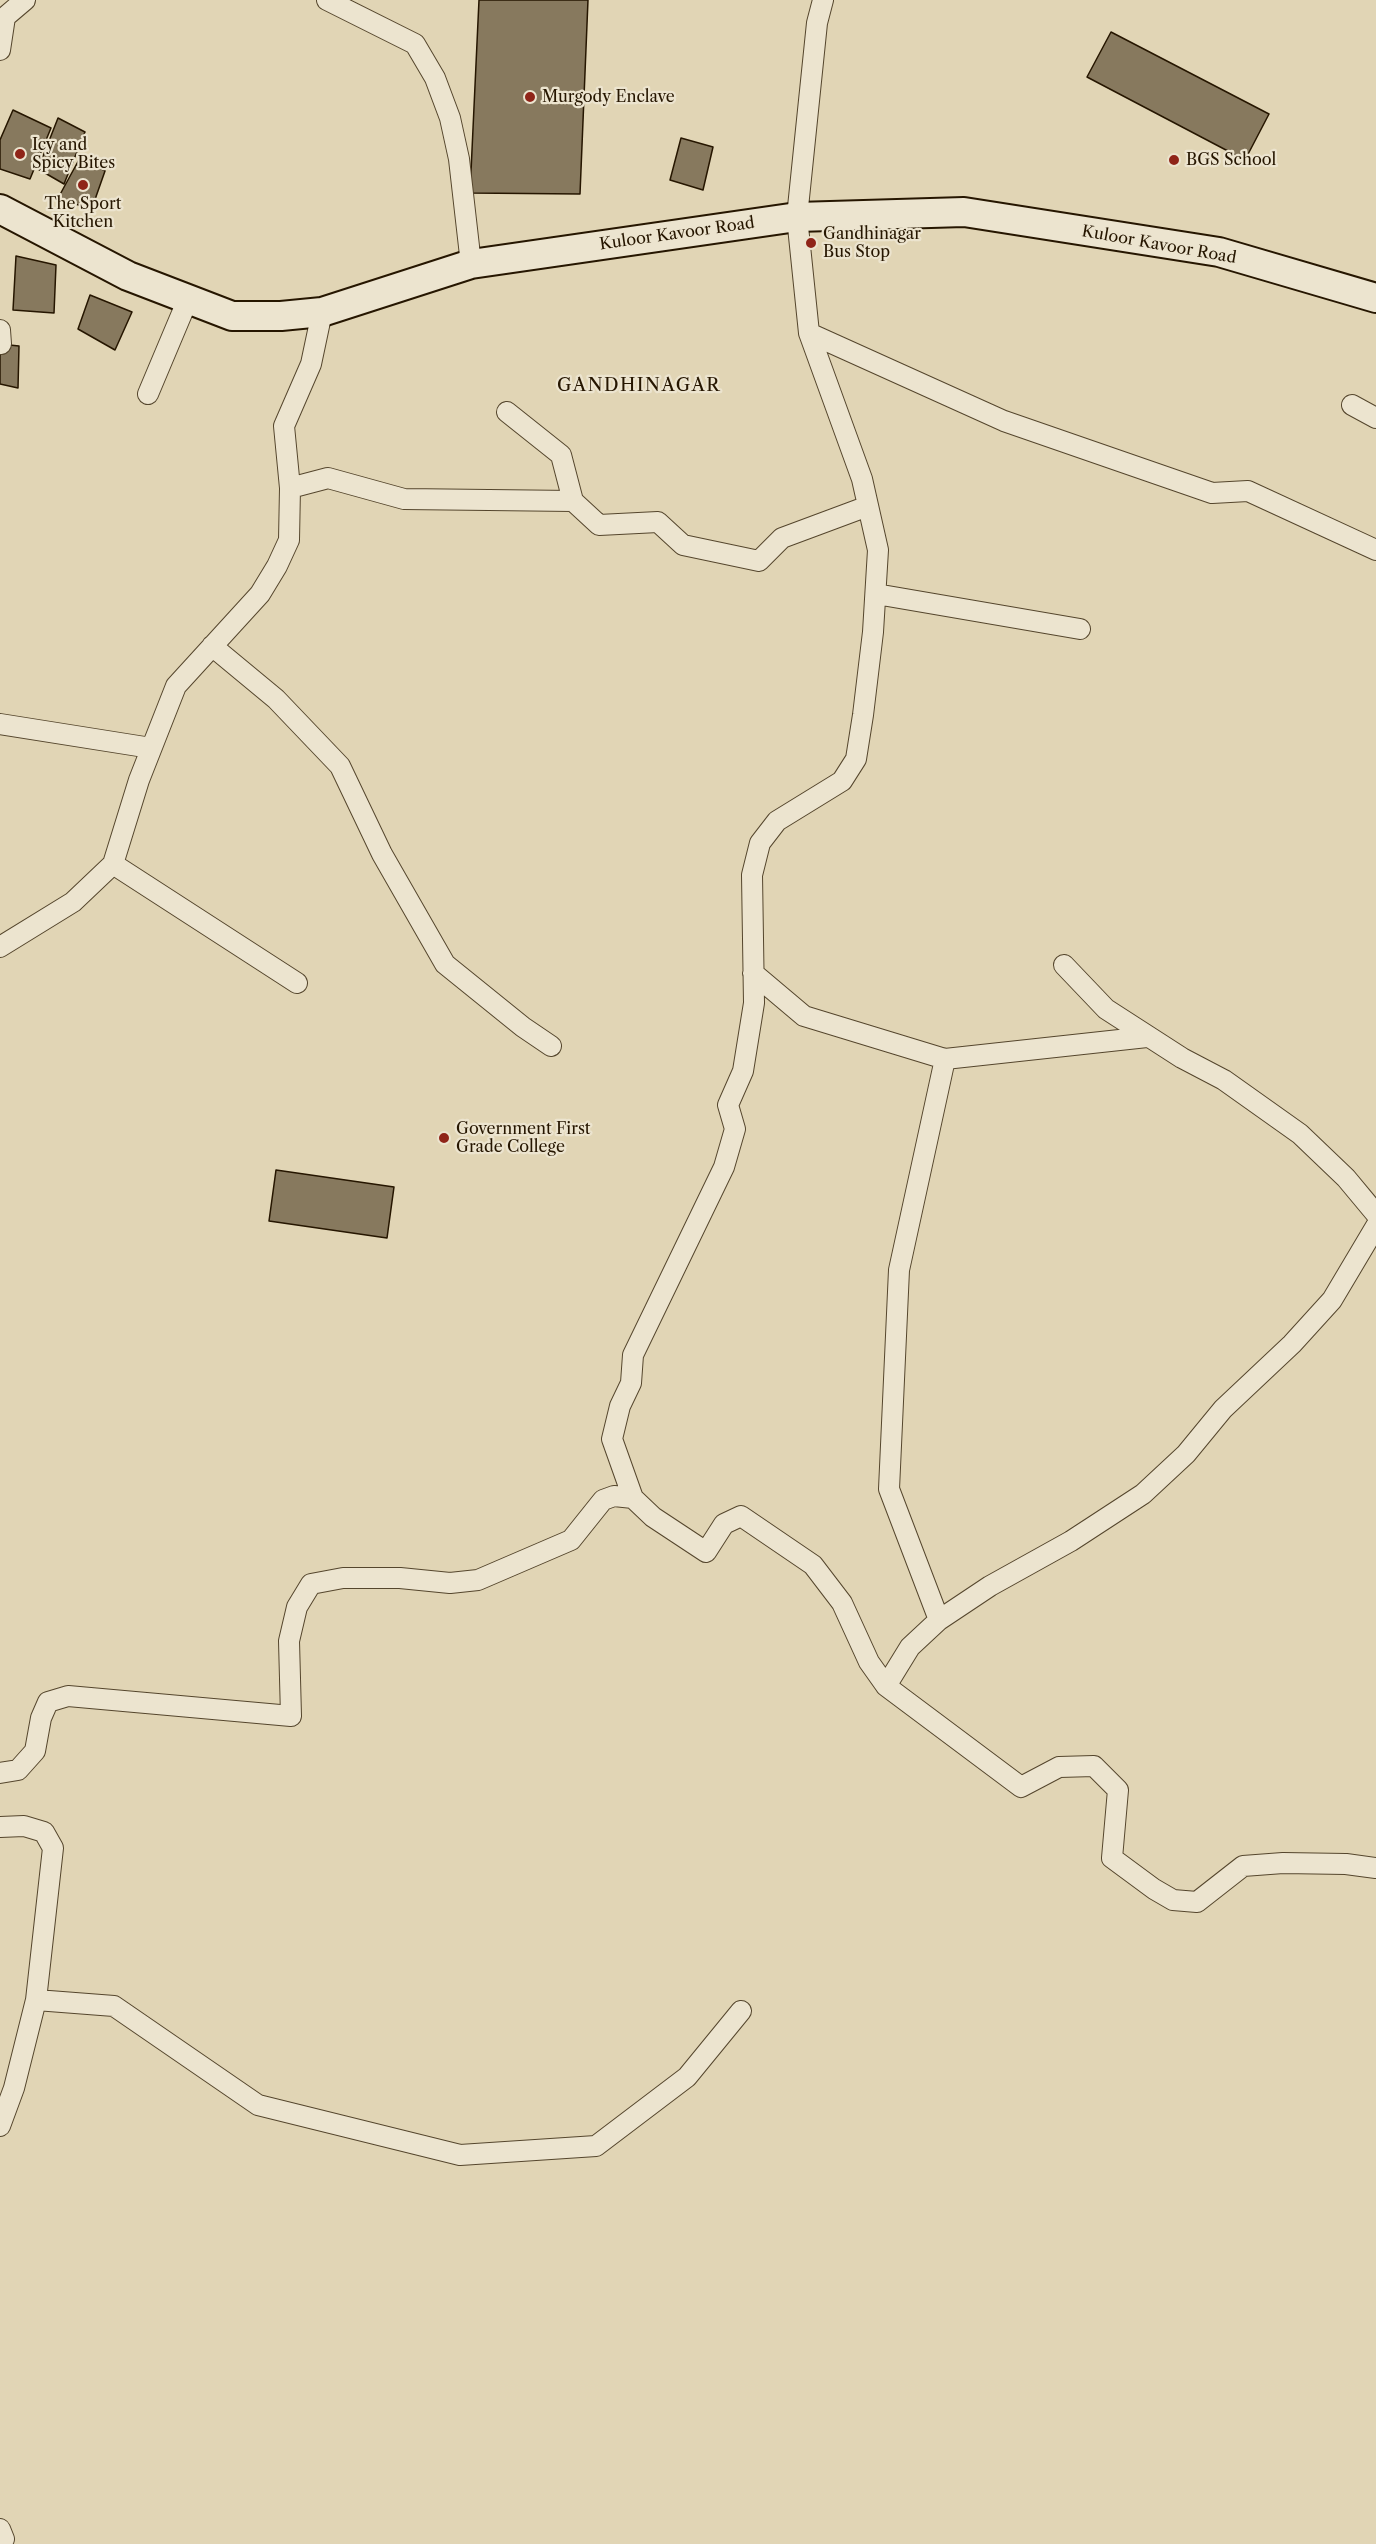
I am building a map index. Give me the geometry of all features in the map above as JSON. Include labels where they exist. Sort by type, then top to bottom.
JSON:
[{"type":"main road","name":"Kuloor Kavoor Road","points":[[0,209],[128,276],[232,316],[281,316],[321,312],[471,264],[797,217],[964,212],[1219,252],[1376,298]]},
{"type":"street","points":[[0,50],[6,17],[25,0]]},
{"type":"street","points":[[327,0],[415,44],[435,78],[450,118],[459,159],[471,264]]},
{"type":"street","points":[[823,0],[817,23],[797,217],[809,333],[862,479],[878,550],[873,632],[856,759],[842,781],[777,821],[760,843],[752,875],[754,1003],[743,1071],[728,1105],[735,1129],[724,1167],[633,1355],[631,1383],[620,1406],[612,1439],[633,1498],[652,1517],[706,1552],[724,1524],[741,1516],[813,1565],[842,1604],[869,1662],[886,1686],[1021,1787],[1059,1767],[1094,1766],[1118,1790],[1112,1858],[1173,1900],[1197,1902],[1243,1866],[1304,1863],[1376,1868]]},
{"type":"street","points":[[148,394],[188,299]]},
{"type":"street","points":[[0,947],[73,902],[112,864],[151,748],[176,686],[260,594],[277,566],[290,540],[290,488],[284,426],[311,364],[321,312]]},
{"type":"street","points":[[809,333],[1004,421],[1212,493],[1248,491],[1376,550]]},
{"type":"street","points":[[1352,405],[1376,418]]},
{"type":"street","points":[[507,412],[561,455],[573,501],[598,525],[658,522],[683,545],[759,561],[782,538],[868,506]]},
{"type":"street","points":[[290,488],[328,478],[404,499],[573,501]]},
{"type":"street","points":[[876,594],[1080,629]]},
{"type":"street","points":[[212,646],[276,699],[340,766],[382,854],[445,964],[523,1027],[551,1046]]},
{"type":"street","points":[[0,724],[151,748]]},
{"type":"street","points":[[112,864],[297,983]]},
{"type":"street","points":[[1064,965],[1106,1009],[1147,1037],[1224,1080],[1300,1134],[1346,1178],[1376,1214]]},
{"type":"street","points":[[753,973],[804,1016],[945,1059],[1147,1037]]},
{"type":"street","points":[[939,1620],[889,1489],[899,1270],[945,1059]]},
{"type":"street","points":[[886,1686],[910,1647],[939,1620],[990,1586],[1071,1541],[1143,1494],[1186,1454],[1223,1409],[1292,1344],[1332,1300],[1376,1226]]},
{"type":"street","points":[[0,1773],[18,1770],[35,1751],[41,1718],[48,1702],[68,1696],[291,1716],[290,1641],[297,1607],[311,1584],[343,1578],[400,1578],[450,1583],[478,1580],[571,1540],[603,1500],[614,1496],[633,1498]]},
{"type":"street","points":[[0,1827],[24,1826],[44,1832],[53,1848],[36,2000],[14,2088],[0,2126]]},
{"type":"street","points":[[36,2000],[114,2006],[258,2105],[460,2155],[596,2146],[687,2077],[741,2011]]},
{"type":"building","name":"Murgody Enclave","points":[[479,0],[588,0],[580,194],[470,193]]},
{"type":"building","points":[[1111,32],[1269,114],[1245,160],[1087,77]]},
{"type":"building","name":"Icy and Spicy Bites","points":[[13,110],[51,128],[30,179],[0,169],[0,140]]},
{"type":"building","points":[[58,118],[85,132],[64,184],[38,169]]},
{"type":"building","points":[[681,138],[713,147],[703,190],[670,180]]},
{"type":"building","name":"The Sport Kitchen","points":[[81,156],[105,171],[92,208],[57,200]]},
{"type":"building","points":[[16,256],[56,265],[54,313],[13,310]]},
{"type":"building","points":[[90,295],[132,312],[115,350],[78,329]]},
{"type":"building","points":[[0,344],[19,346],[18,388],[0,384]]},
{"type":"building","points":[[276,1170],[394,1187],[387,1238],[269,1221]]},
{"type":"place","name":"Murgody Enclave","points":[[530,97]]},
{"type":"place","name":"Icy and Spicy Bites","points":[[20,154]]},
{"type":"place","name":"BGS School","points":[[1174,160]]},
{"type":"place","name":"The Sport Kitchen","points":[[83,185]]},
{"type":"place","name":"Gandhinagar Bus Stop","points":[[811,243]]},
{"type":"place","name":"Government First Grade College","points":[[444,1138]]},
{"type":"district","name":"GANDHINAGAR","points":[[639,386]]}]
